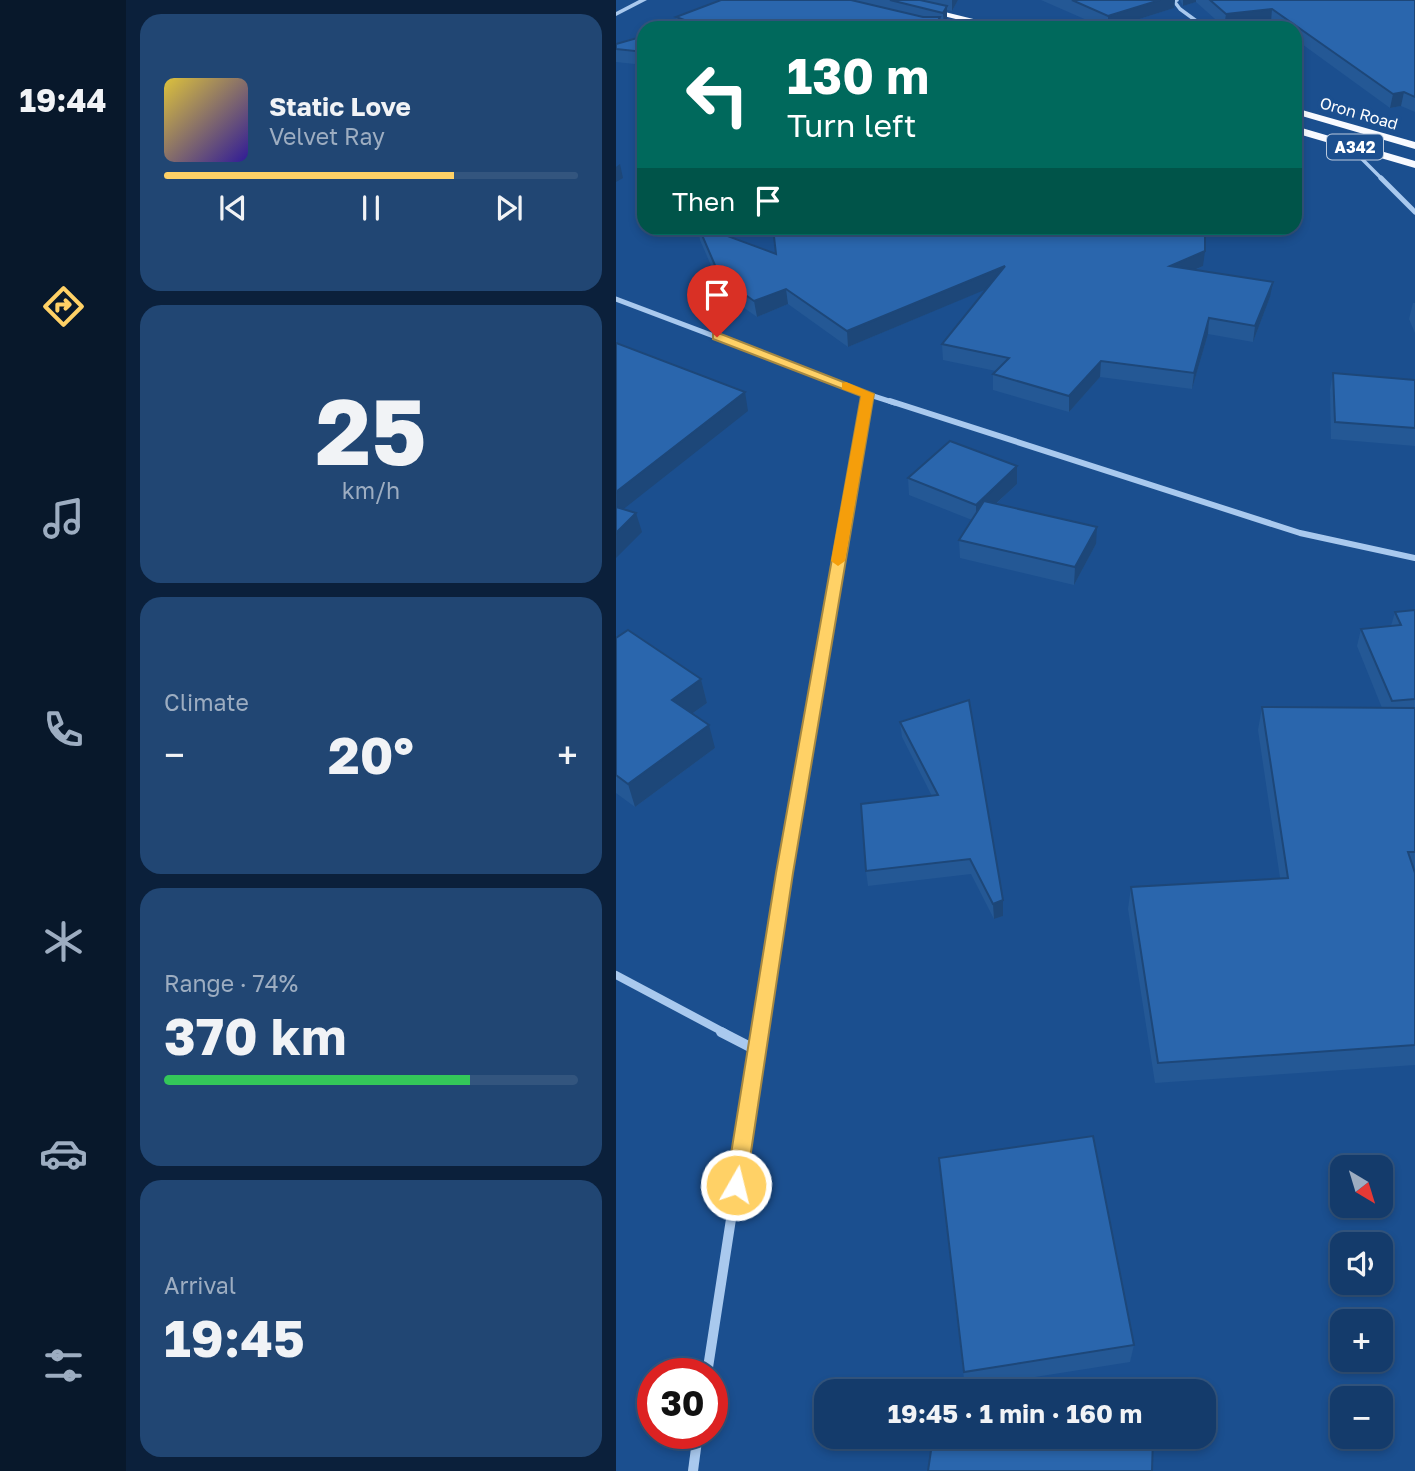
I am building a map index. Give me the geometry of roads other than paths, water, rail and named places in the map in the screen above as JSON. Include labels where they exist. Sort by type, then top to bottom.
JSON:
[{"type":"highway","points":[[884,0],[975,21]]},
{"type":"highway","name":"Oron Road","points":[[1302,113],[1415,146]]},
{"type":"highway","name":"Oron Road","points":[[1302,131],[1415,164]]},
{"type":"street","points":[[616,14],[644,0]]},
{"type":"street","points":[[1175,0],[1181,9],[1197,21]]},
{"type":"street","points":[[1348,145],[1415,212]]},
{"type":"street","points":[[616,299],[867,394],[1300,533],[1415,558]]},
{"type":"street","points":[[709,1358],[757,1050],[867,394]]},
{"type":"street","points":[[616,975],[757,1050]]},
{"type":"street","points":[[693,1471],[696,1449]]}]
